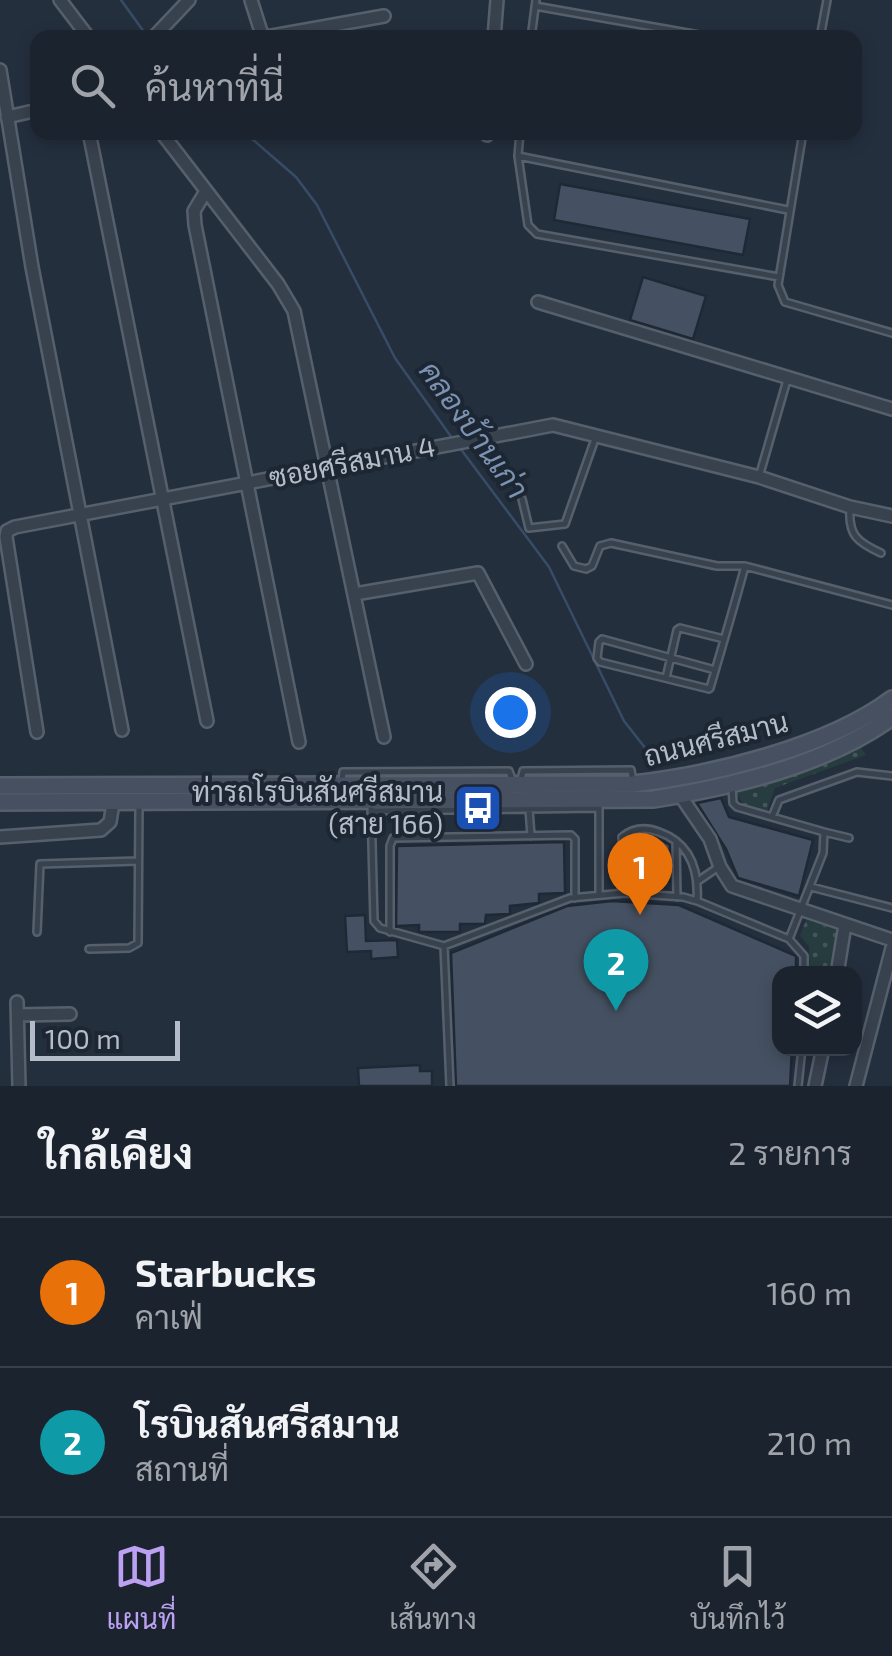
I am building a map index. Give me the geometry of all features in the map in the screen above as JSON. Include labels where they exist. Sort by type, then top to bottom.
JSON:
[{"type":"main road","name":"ถนนศรีสมาน","points":[[0,786],[633,784],[694,774],[821,738],[892,699]]},
{"type":"main road","name":"ถนนศรีสมาน","points":[[0,802],[371,807],[598,805],[680,795],[732,782],[837,749],[892,716]]},
{"type":"street","points":[[60,0],[83,30]]},
{"type":"street","points":[[160,30],[189,0]]},
{"type":"street","points":[[251,0],[260,30]]},
{"type":"street","points":[[495,30],[497,0]]},
{"type":"street","points":[[303,30],[384,16]]},
{"type":"street","points":[[0,70],[32,267],[122,730]]},
{"type":"street","points":[[7,117],[30,112]]},
{"type":"street","points":[[91,140],[207,721]]},
{"type":"street","points":[[168,140],[278,284],[294,312],[384,737]]},
{"type":"street","points":[[206,191],[194,211],[195,225],[299,742]]},
{"type":"street","points":[[538,302],[892,409]]},
{"type":"street","name":"ซอยศรีสมาน 4","points":[[37,732],[7,532],[14,527],[553,426],[759,477],[850,507],[892,516]]},
{"type":"street","points":[[355,594],[478,572],[526,664]]},
{"type":"street","points":[[680,795],[710,839],[732,886],[892,940]]},
{"type":"street","points":[[0,837],[100,830],[110,822],[114,803]]},
{"type":"street","points":[[838,966],[845,925]]},
{"type":"street","points":[[856,1086],[892,948]]},
{"type":"street","points":[[20,1086],[18,1009],[70,1014]]},
{"type":"street","points":[[815,1086],[821,1056]]},
{"type":"lane","points":[[821,30],[827,0]]},
{"type":"lane","points":[[532,30],[536,3],[675,30]]},
{"type":"lane","points":[[519,140],[528,224],[537,234],[779,277]]},
{"type":"lane","points":[[801,140],[788,210],[780,296],[786,302],[892,333]]},
{"type":"lane","points":[[518,156],[788,210]]},
{"type":"lane","points":[[759,477],[787,380]]},
{"type":"lane","points":[[522,498],[529,528],[565,524],[596,436]]},
{"type":"lane","points":[[850,507],[848,524],[854,537],[881,552]]},
{"type":"lane","points":[[562,546],[574,566],[586,569],[592,566],[600,546],[611,543],[717,566],[745,566],[892,605]]},
{"type":"lane","points":[[716,670],[602,639],[599,642],[600,662],[710,688],[716,670],[745,566]]},
{"type":"lane","points":[[666,678],[680,628],[724,639]]},
{"type":"lane","points":[[772,816],[779,800],[857,772],[892,776]]},
{"type":"lane","points":[[732,782],[735,806],[849,838]]},
{"type":"lane","points":[[89,949],[129,948],[138,943],[139,803]]},
{"type":"lane","points":[[600,894],[598,805],[530,809],[371,807],[374,921],[390,932],[444,946],[574,898],[625,893],[677,897],[697,901],[789,940],[804,956],[804,966]]},
{"type":"lane","points":[[530,809],[531,836]]},
{"type":"lane","points":[[625,893],[624,834],[648,828],[676,838],[691,858],[698,881],[697,901]]},
{"type":"lane","points":[[789,940],[811,887],[824,832]]},
{"type":"lane","points":[[390,932],[392,839],[574,837],[574,898]]},
{"type":"lane","points":[[676,838],[677,897]]},
{"type":"lane","points":[[37,932],[40,864],[138,862]]},
{"type":"lane","points":[[698,881],[720,867]]},
{"type":"lane","points":[[811,887],[892,908]]},
{"type":"lane","points":[[444,946],[450,1086]]},
{"type":"lane","points":[[798,1086],[801,1056]]},
{"type":"green space","points":[[858,744],[866,755],[775,788],[767,811],[743,804],[735,791]]},
{"type":"green space","points":[[806,920],[838,930],[831,966],[810,966],[809,946],[800,936]]},
{"type":"building","points":[[560,184],[750,219],[743,255],[554,220]]},
{"type":"building","points":[[643,277],[706,296],[693,339],[630,320]]},
{"type":"building","points":[[721,798],[729,817],[813,840],[799,896],[738,878],[726,849],[697,803]]},
{"type":"building","points":[[564,842],[565,893],[539,894],[539,903],[510,906],[510,914],[486,915],[485,924],[460,924],[460,932],[419,932],[419,925],[396,926],[397,846]]},
{"type":"building","points":[[642,843],[670,845],[670,881],[653,882],[644,877]]},
{"type":"building","points":[[612,901],[679,905],[796,956],[796,966],[772,966],[772,1056],[792,1056],[790,1086],[456,1086],[451,953],[567,906]]},
{"type":"building","points":[[365,915],[366,941],[397,940],[398,957],[371,959],[371,951],[347,952],[345,916]]},
{"type":"building","points":[[420,1065],[420,1071],[432,1071],[432,1086],[359,1086],[358,1068]]},
{"type":"waterway","name":"คลองบ้านเก่า","points":[[121,0],[143,30]]},
{"type":"waterway","name":"คลองบ้านเก่า","points":[[253,140],[296,177],[317,205],[395,358],[452,438]]},
{"type":"waterway","name":"คลองบ้านเก่า","points":[[460,448],[549,567],[624,721],[657,763]]},
{"type":"place","name":"ท่ารถโรบินสันศรีสมาน (สาย 166)","points":[[478,808]]},
{"type":"place","name":"Starbucks","points":[[640,915]]},
{"type":"place","name":"โรบินสันศรีสมาน","points":[[616,1011]]}]
